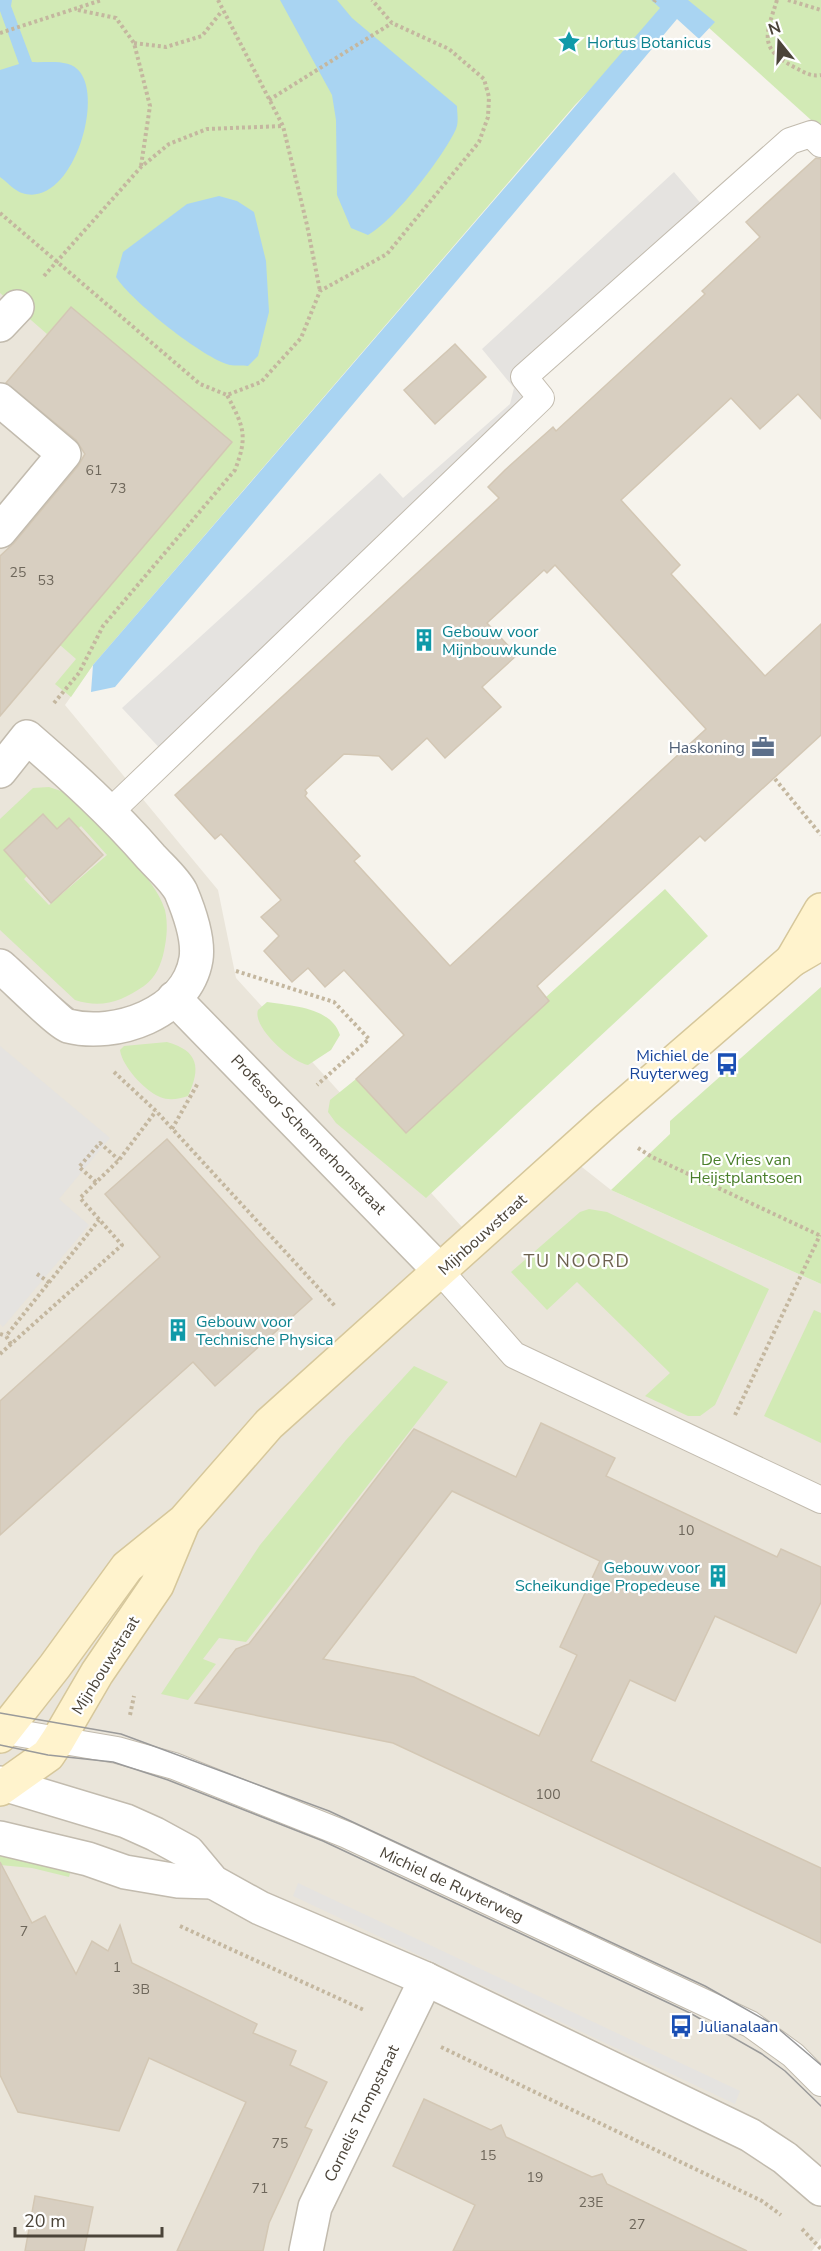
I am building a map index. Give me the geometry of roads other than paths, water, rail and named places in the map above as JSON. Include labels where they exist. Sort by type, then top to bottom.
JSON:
[{"type":"main road","name":"Mijnbouwstraat","points":[[792,960],[821,910]]},
{"type":"main road","name":"Mijnbouwstraat","points":[[2,1732],[127,1567],[184,1521],[269,1424],[387,1317],[441,1272],[606,1121],[792,960],[821,943]]},
{"type":"main road","name":"Mijnbouwstraat","points":[[3,1785],[48,1755],[97,1673],[157,1585],[184,1521]]},
{"type":"street","points":[[0,400],[64,454],[0,531]]},
{"type":"street","points":[[0,771],[27,737],[111,811],[180,890],[192,923],[196,958],[188,978],[174,998],[143,1020],[104,1030],[65,1026],[0,966]]},
{"type":"street","name":"Professor Schermerhornstraat","points":[[174,998],[441,1272]]},
{"type":"street","points":[[3,1785],[126,1821],[155,1834],[188,1852],[213,1882],[260,1908],[426,1979],[750,2135],[786,2158],[821,2189]]},
{"type":"street","points":[[0,1838],[88,1859],[125,1872],[178,1881],[213,1882]]},
{"type":"street","name":"Cornelis Trompstraat","points":[[306,2251],[315,2207],[404,2029],[426,1979]]},
{"type":"lane","points":[[111,811],[541,398],[524,377],[790,141],[811,134],[821,144]]},
{"type":"lane","points":[[441,1272],[514,1355],[821,1500]]},
{"type":"lane","name":"Michiel de Ruyterweg","points":[[2,1732],[117,1750],[174,1767],[347,1835],[750,2024],[793,2055],[821,2082]]},
{"type":"water","points":[[0,0],[12,0],[11,6],[32,62],[58,62],[70,65],[80,72],[86,87],[88,106],[85,128],[78,150],[68,170],[55,185],[39,194],[19,192],[0,177],[0,70],[19,64],[0,11]]},
{"type":"water","points":[[280,0],[337,0],[352,18],[457,106],[458,120],[450,141],[404,203],[379,228],[368,235],[351,228],[337,195],[336,120],[332,95]]},
{"type":"water","points":[[651,0],[688,0],[715,22],[699,39],[677,19],[115,687],[91,692],[93,665],[660,8]]},
{"type":"water","points":[[219,196],[237,201],[254,212],[266,261],[269,312],[258,356],[248,366],[230,365],[186,341],[136,300],[116,277],[123,252],[187,204]]},
{"type":"tram line","points":[[0,1713],[121,1734],[329,1811],[705,1986],[774,2025],[821,2065]]},
{"type":"tram line","points":[[0,1745],[48,1755],[113,1762],[168,1780],[323,1841],[690,2013],[762,2054],[785,2071],[821,2106]]},
{"type":"place","name":"Hortus Botanicus","points":[[569,42]]},
{"type":"place","name":"Gebouw voor Mijnbouwkunde","points":[[424,640]]},
{"type":"place","name":"Haskoning","points":[[763,747]]},
{"type":"place","name":"Michiel de Ruyterweg","points":[[727,1064]]},
{"type":"place","name":"Gebouw voor Technische Physica","points":[[178,1330]]},
{"type":"place","name":"Gebouw voor Scheikundige Propedeuse","points":[[718,1576]]},
{"type":"place","name":"Julianalaan","points":[[681,2026]]},
{"type":"district","name":"TU NOORD","points":[[577,1261]]},
{"type":"park label","name":"De Vries van Heijstplantsoen","points":[[746,1168]]}]
